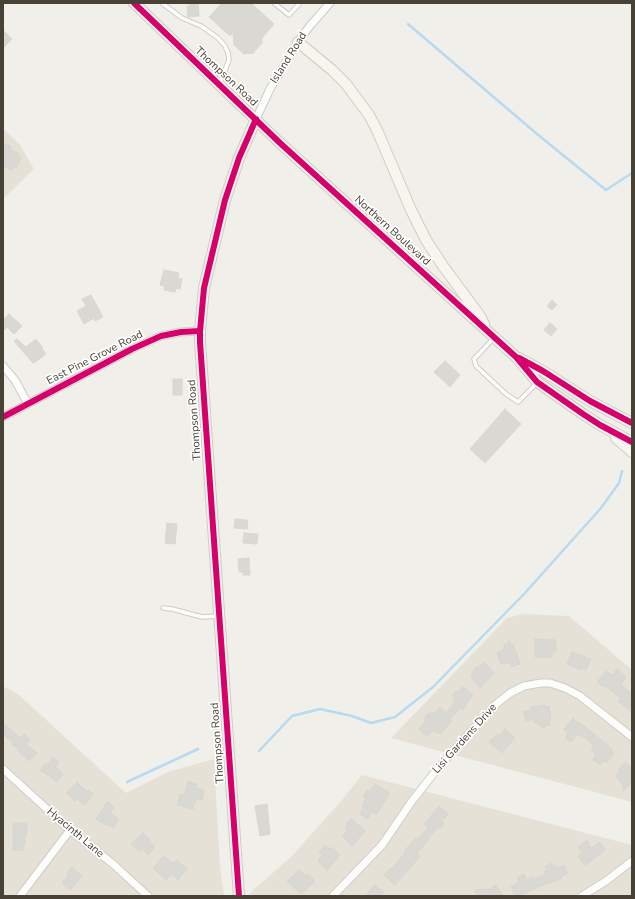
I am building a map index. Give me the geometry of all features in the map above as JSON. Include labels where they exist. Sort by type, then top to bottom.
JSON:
[{"type":"main road","name":"Thompson Road","points":[[134,3],[256,119],[239,158],[225,200],[204,288],[200,331],[239,896]]},
{"type":"main road","points":[[298,42],[332,70],[346,84],[369,115],[377,130],[397,180],[426,240],[442,266],[480,316],[486,330]]},
{"type":"main road","name":"Northern Boulevard","points":[[256,119],[516,357],[538,383],[600,425],[632,442]]},
{"type":"main road","name":"Northern Boulevard","points":[[516,357],[543,371],[590,401],[632,423]]},
{"type":"main road","points":[[600,425],[632,452]]},
{"type":"street","name":"Island Road","points":[[256,119],[270,89],[298,42],[330,3]]},
{"type":"street","name":"East Pine Grove Road","points":[[3,417],[132,349],[161,336],[181,332],[200,331]]},
{"type":"street","points":[[3,366],[15,380],[28,404]]},
{"type":"street","name":"Lisi Gardens Drive","points":[[334,896],[382,846],[412,801],[438,768],[495,705],[510,693],[524,686],[541,682],[550,683],[565,688],[580,696],[632,737]]},
{"type":"street","name":"Hyacinth Lane","points":[[3,769],[70,830],[113,864],[148,896]]},
{"type":"street","points":[[20,896],[70,830]]},
{"type":"street","points":[[582,896],[606,881],[632,861]]},
{"type":"lane","points":[[162,3],[182,18],[201,26],[218,38],[225,46],[228,53],[228,60],[220,84]]},
{"type":"lane","points":[[274,3],[289,15],[300,3]]},
{"type":"lane","points":[[495,338],[474,359],[476,366],[506,394],[518,402],[538,383]]},
{"type":"lane","points":[[163,608],[202,617],[219,616]]},
{"type":"shaded area","points":[[3,128],[20,145],[34,169],[3,199]]},
{"type":"shaded area","points":[[522,614],[569,616],[632,670],[632,802],[391,738],[507,618]]},
{"type":"shaded area","points":[[3,686],[19,695],[126,793],[168,772],[214,759],[220,867],[224,896],[3,896]]},
{"type":"shaded area","points":[[362,775],[632,845],[632,896],[250,896],[250,893],[292,856]]},
{"type":"building","points":[[190,3],[198,3],[199,16],[188,17],[187,6],[190,6]]},
{"type":"building","points":[[222,3],[251,3],[274,24],[262,38],[262,43],[253,53],[244,54],[234,45],[233,33],[230,36],[209,17]]},
{"type":"building","points":[[3,30],[12,39],[3,48]]},
{"type":"building","points":[[3,143],[11,146],[10,150],[19,153],[17,156],[21,158],[17,167],[14,166],[12,170],[3,166]]},
{"type":"building","points":[[164,270],[179,273],[178,278],[182,279],[180,289],[176,288],[175,292],[164,290],[164,286],[160,285]]},
{"type":"building","points":[[91,295],[103,317],[95,321],[94,318],[84,324],[77,311],[86,306],[82,299]]},
{"type":"building","points":[[552,300],[557,305],[552,310],[547,306]]},
{"type":"building","points":[[9,314],[22,326],[14,334],[7,327],[3,331],[3,320]]},
{"type":"building","points":[[550,323],[557,329],[551,336],[544,330]]},
{"type":"building","points":[[17,339],[26,347],[36,339],[46,354],[34,363],[32,362],[14,341]]},
{"type":"building","points":[[445,361],[460,375],[450,387],[434,372]]},
{"type":"building","points":[[173,379],[182,379],[182,395],[173,395]]},
{"type":"building","points":[[505,409],[521,424],[485,463],[470,449]]},
{"type":"building","points":[[235,519],[247,520],[248,529],[234,528]]},
{"type":"building","points":[[167,523],[177,524],[175,544],[165,543]]},
{"type":"building","points":[[244,533],[258,534],[257,544],[243,543]]},
{"type":"building","points":[[249,558],[250,575],[243,575],[243,572],[239,572],[238,559]]},
{"type":"building","points":[[535,639],[556,640],[556,652],[552,652],[552,657],[535,657]]},
{"type":"building","points":[[509,641],[514,646],[520,664],[511,667],[510,662],[501,664],[497,653],[504,649],[504,644],[507,644]]},
{"type":"building","points":[[572,652],[591,659],[586,670],[582,668],[581,670],[567,664]]},
{"type":"building","points":[[485,663],[494,673],[480,688],[471,678],[475,668]]},
{"type":"building","points":[[617,669],[626,677],[621,684],[632,694],[632,712],[618,701],[621,698],[597,682],[606,671],[612,675]]},
{"type":"building","points":[[462,687],[473,695],[468,703],[462,710],[460,708],[450,719],[452,721],[441,733],[437,733],[433,730],[427,737],[419,729],[425,722],[425,716],[436,712],[440,707],[446,713],[454,703],[452,701],[455,698],[452,695],[456,691],[458,692]]},
{"type":"building","points":[[544,705],[544,707],[549,706],[551,720],[549,720],[550,725],[545,726],[544,728],[534,722],[534,719],[526,721],[524,711],[531,710],[530,707]]},
{"type":"building","points":[[573,718],[612,749],[611,750],[614,754],[606,763],[604,761],[601,765],[593,760],[596,754],[591,751],[594,746],[584,737],[583,738],[577,734],[571,742],[565,737],[568,733],[564,729]]},
{"type":"building","points":[[3,723],[19,737],[20,736],[21,738],[24,734],[30,739],[26,744],[37,753],[29,761],[3,734]]},
{"type":"building","points":[[505,729],[515,738],[502,753],[489,742],[497,734],[500,736]]},
{"type":"building","points":[[53,758],[59,762],[55,767],[63,774],[57,782],[40,770]]},
{"type":"building","points":[[626,762],[632,768],[632,783],[623,791],[623,785],[615,776],[620,772],[618,770]]},
{"type":"building","points":[[188,781],[197,784],[196,788],[204,790],[202,800],[196,798],[193,809],[177,805],[180,794],[184,795]]},
{"type":"building","points":[[77,782],[87,792],[88,790],[93,794],[84,805],[77,799],[75,801],[66,793]]},
{"type":"building","points":[[375,784],[390,793],[376,815],[372,812],[368,819],[360,814],[364,807],[362,806],[366,798],[363,796],[367,790],[370,792]]},
{"type":"building","points":[[107,802],[114,807],[110,812],[119,820],[113,828],[96,819]]},
{"type":"building","points":[[267,804],[270,834],[260,836],[255,806]]},
{"type":"building","points":[[439,806],[448,814],[442,821],[444,823],[440,829],[438,827],[428,839],[417,853],[420,856],[395,885],[384,875],[405,853],[405,850],[416,838],[417,840],[428,828],[424,824]]},
{"type":"building","points":[[352,819],[365,831],[352,846],[342,836],[347,831],[345,828],[348,825],[346,824]]},
{"type":"building","points":[[13,823],[27,823],[27,834],[25,834],[25,845],[23,845],[23,850],[13,850]]},
{"type":"building","points":[[143,833],[151,840],[149,842],[155,847],[148,855],[142,849],[140,851],[131,844]]},
{"type":"building","points":[[587,841],[591,848],[600,842],[605,850],[585,866],[578,856],[582,854],[578,847]]},
{"type":"building","points":[[325,846],[330,849],[332,847],[340,855],[327,871],[318,861],[322,855],[319,852]]},
{"type":"building","points":[[164,856],[173,863],[177,860],[187,869],[178,880],[172,874],[166,880],[153,868]]},
{"type":"building","points":[[552,863],[554,867],[556,866],[557,868],[564,865],[568,873],[561,876],[562,878],[550,883],[549,882],[520,896],[515,896],[511,887],[519,882],[517,878],[524,874],[527,880],[533,877],[534,879],[545,874],[544,872],[547,871],[545,867]]},
{"type":"building","points":[[72,867],[82,876],[70,890],[62,883]]},
{"type":"building","points":[[299,870],[306,876],[308,874],[315,881],[301,894],[287,881]]},
{"type":"building","points":[[375,885],[384,893],[381,896],[365,896]]},
{"type":"building","points":[[496,885],[503,896],[476,896],[475,891],[478,889],[489,890]]},
{"type":"waterway","points":[[408,24],[537,134],[606,190],[632,173]]},
{"type":"waterway","points":[[259,751],[292,716],[320,709],[352,716],[371,723],[395,717],[433,687],[525,593],[601,508],[619,483],[622,471]]},
{"type":"waterway","points":[[127,782],[198,749]]},
{"type":"cycle path","points":[[134,3],[280,143],[516,357],[537,382],[600,425],[632,442]]},
{"type":"cycle path","points":[[239,896],[200,331],[204,288],[225,200],[239,158],[256,119]]},
{"type":"cycle path","points":[[3,417],[132,349],[161,336],[181,332],[200,331]]},
{"type":"cycle path","points":[[519,358],[543,371],[590,401],[632,423]]}]
